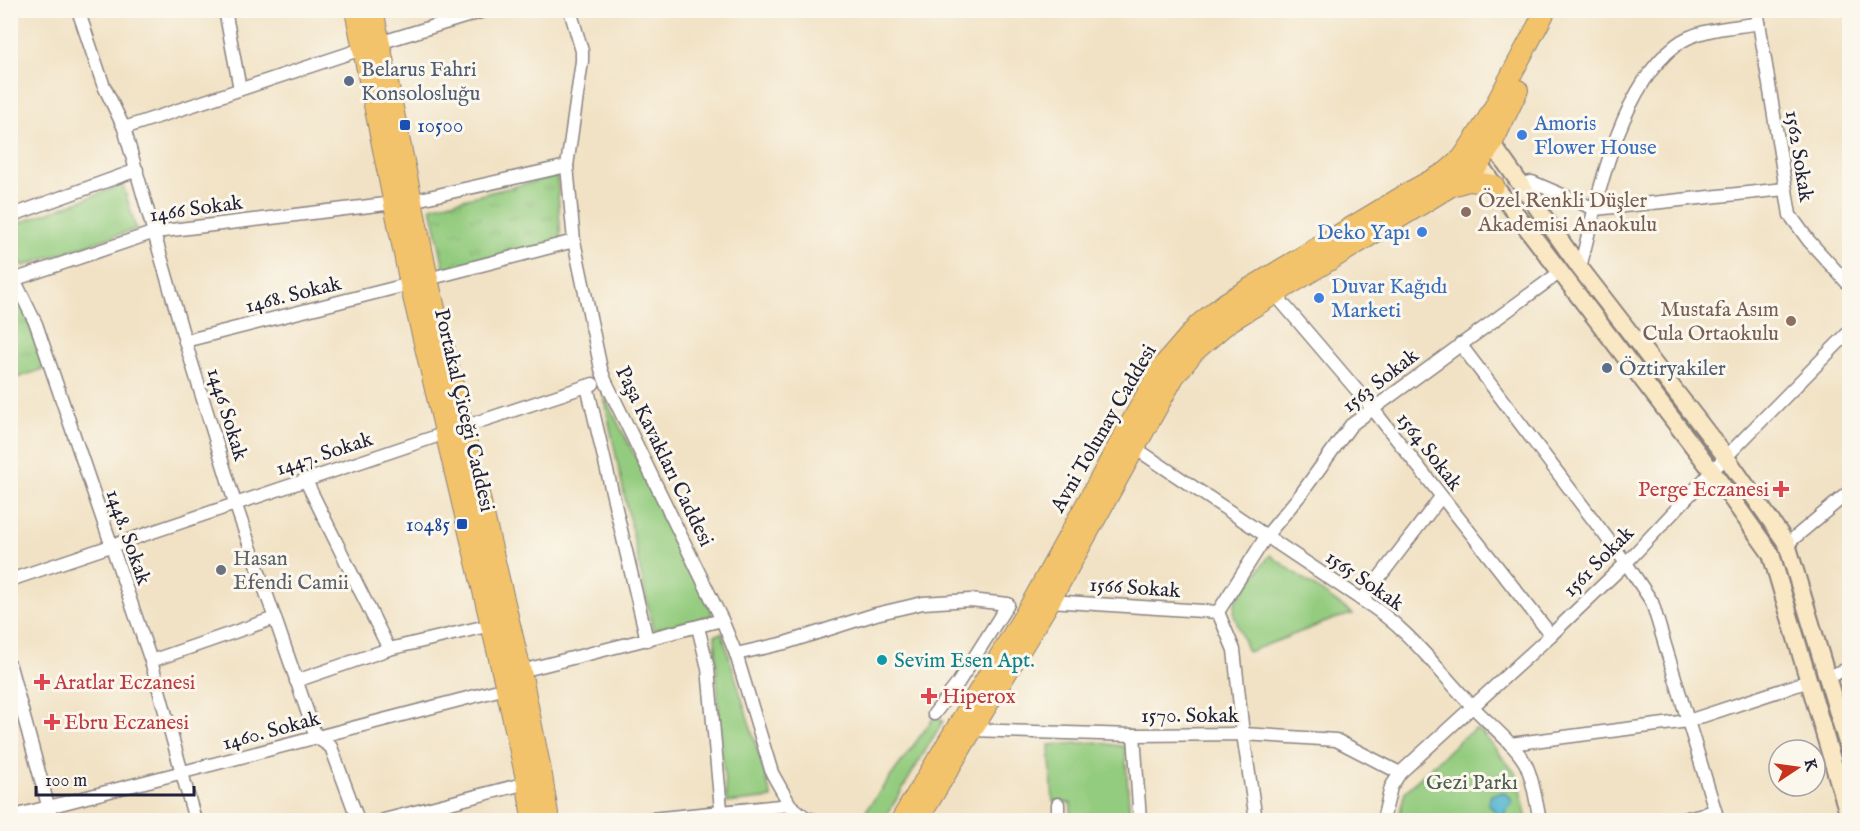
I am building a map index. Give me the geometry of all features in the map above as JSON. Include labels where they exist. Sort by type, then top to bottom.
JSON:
[{"type":"main road","name":"Portakal Çiceği Caddesi","points":[[355,10],[371,46],[419,282],[455,430],[521,671],[549,820]]},
{"type":"main road","name":"Portakal Çiceği Caddesi","points":[[371,46],[373,10]]},
{"type":"main road","name":"Avni Tolunay Caddesi","points":[[918,820],[1050,601],[1174,377],[1194,352],[1229,322],[1453,185],[1479,164],[1484,140],[1546,10]]},
{"type":"main road","name":"Avni Tolunay Caddesi","points":[[901,820],[1031,604],[1161,368],[1182,342],[1199,324],[1225,303],[1446,172],[1484,140],[1512,100],[1560,10]]},
{"type":"main road","points":[[1484,140],[1520,184],[1580,268],[1726,457],[1787,544],[1850,753]]},
{"type":"main road","points":[[1479,164],[1559,273],[1712,471],[1771,554],[1850,820]]},
{"type":"main road","points":[[1453,185],[1469,181],[1494,185]]},
{"type":"main road","name":"Portakal Çiceği Caddesi","points":[[455,430],[491,625],[527,783],[532,820]]},
{"type":"street","name":"1446 Sokak","points":[[78,10],[103,84],[124,128],[185,341],[235,503],[296,681],[316,737],[331,747],[358,820]]},
{"type":"street","points":[[225,10],[240,89]]},
{"type":"street","points":[[124,128],[487,10]]},
{"type":"street","name":"Paşa Kavakları Caddesi","points":[[570,10],[582,51],[567,166],[574,241],[605,380],[722,620],[736,654],[772,773],[790,805],[814,820]]},
{"type":"street","name":"1562 Sokak","points":[[1757,10],[1790,215],[1809,241],[1850,286]]},
{"type":"street","points":[[1580,268],[1608,157],[1637,94],[1652,69],[1677,44],[1700,34],[1759,24]]},
{"type":"street","name":"1466 Sokak","points":[[12,277],[154,232],[402,202],[567,166]]},
{"type":"street","points":[[10,216],[137,170]]},
{"type":"street","points":[[1520,184],[1532,182],[1595,209],[1785,189]]},
{"type":"street","name":"1468. Sokak","points":[[185,341],[574,241]]},
{"type":"street","name":"1563 Sokak","points":[[1218,612],[1267,535],[1300,495],[1351,425],[1559,273]]},
{"type":"street","name":"1448. Sokak","points":[[12,277],[36,324],[152,661],[195,820]]},
{"type":"street","name":"1564 Sokak","points":[[1274,293],[1372,408],[1551,636]]},
{"type":"street","name":"1561 Sokak","points":[[1383,820],[1391,787],[1400,773],[1551,636],[1850,331]]},
{"type":"street","points":[[1460,344],[1626,562],[1652,602],[1716,816],[1679,820]]},
{"type":"street","name":"1447. Sokak","points":[[10,580],[605,380]]},
{"type":"street","points":[[587,386],[647,640]]},
{"type":"street","name":"1565 Sokak","points":[[1135,448],[1384,613],[1434,663],[1527,765],[1540,820]]},
{"type":"street","points":[[305,479],[389,649]]},
{"type":"street","points":[[1787,544],[1850,491]]},
{"type":"street","points":[[1362,600],[1441,497]]},
{"type":"street","points":[[736,654],[785,643],[876,614],[923,603],[970,600],[1008,604],[958,683],[934,714]]},
{"type":"street","name":"1566 Sokak","points":[[1050,601],[1218,612]]},
{"type":"street","points":[[1218,612],[1234,650],[1243,734],[1256,820]]},
{"type":"street","points":[[152,661],[275,618]]},
{"type":"street","points":[[521,671],[722,620]]},
{"type":"street","points":[[296,681],[389,649],[491,625]]},
{"type":"street","points":[[698,627],[708,668],[722,816]]},
{"type":"street","points":[[10,666],[14,690],[50,814]]},
{"type":"street","points":[[1827,677],[1850,668]]},
{"type":"street","points":[[1510,744],[1688,721],[1809,681]]},
{"type":"street","name":"1460. Sokak","points":[[10,817],[50,814],[183,773],[506,688]]},
{"type":"street","name":"1570. Sokak","points":[[972,729],[1134,735],[1243,734],[1336,740],[1400,773]]},
{"type":"street","points":[[1134,735],[1140,820]]},
{"type":"street","points":[[384,820],[527,783]]},
{"type":"street","points":[[1058,804],[1058,820]]},
{"type":"street","points":[[641,820],[722,816],[790,805]]},
{"type":"green space","points":[[557,176],[561,242],[445,271],[431,207]]},
{"type":"green space","points":[[123,185],[136,229],[23,266],[11,246],[11,226]]},
{"type":"green space","points":[[17,293],[46,368],[11,380],[10,295]]},
{"type":"green space","points":[[603,394],[675,534],[713,615],[653,630]]},
{"type":"green space","points":[[1270,555],[1353,614],[1248,652],[1234,615],[1235,602]]},
{"type":"green space","points":[[722,633],[772,798],[727,803],[720,734],[715,635]]},
{"type":"green space","points":[[935,716],[943,721],[884,820],[859,820]]},
{"type":"green space","name":"Gezi Parkı","points":[[1474,730],[1480,730],[1517,775],[1527,820],[1398,820],[1405,792],[1462,738]]},
{"type":"green space","points":[[1097,742],[1125,747],[1130,820],[1071,820],[1071,803],[1053,801],[1049,745]]},
{"type":"water","points":[[1503,792],[1513,803],[1505,812],[1505,817],[1509,820],[1483,820],[1493,818],[1496,813],[1488,803],[1491,795]]},
{"type":"place","name":"Belarus Fahri Konsolosluğu","points":[[349,81]]},
{"type":"place","name":"10500","points":[[405,125]]},
{"type":"place","name":"Amoris Flower House","points":[[1522,135]]},
{"type":"place","name":"Özel Renkli Düşler Akademisi Anaokulu","points":[[1466,212]]},
{"type":"place","name":"Deko Yapı","points":[[1422,232]]},
{"type":"place","name":"Duvar Kağıdı Marketi","points":[[1319,298]]},
{"type":"place","name":"Mustafa Asım Cula Ortaokulu","points":[[1791,321]]},
{"type":"place","name":"Öztiryakiler","points":[[1607,368]]},
{"type":"place","name":"Perge Eczanesi","points":[[1781,489]]},
{"type":"place","name":"10485","points":[[462,524]]},
{"type":"place","name":"Hasan Efendi Camii","points":[[221,570]]},
{"type":"place","name":"Sevim Esen Apt.","points":[[882,660]]},
{"type":"place","name":"Aratlar Eczanesi","points":[[42,682]]},
{"type":"place","name":"Hiperox","points":[[929,696]]},
{"type":"place","name":"Ebru Eczanesi","points":[[52,722]]}]
